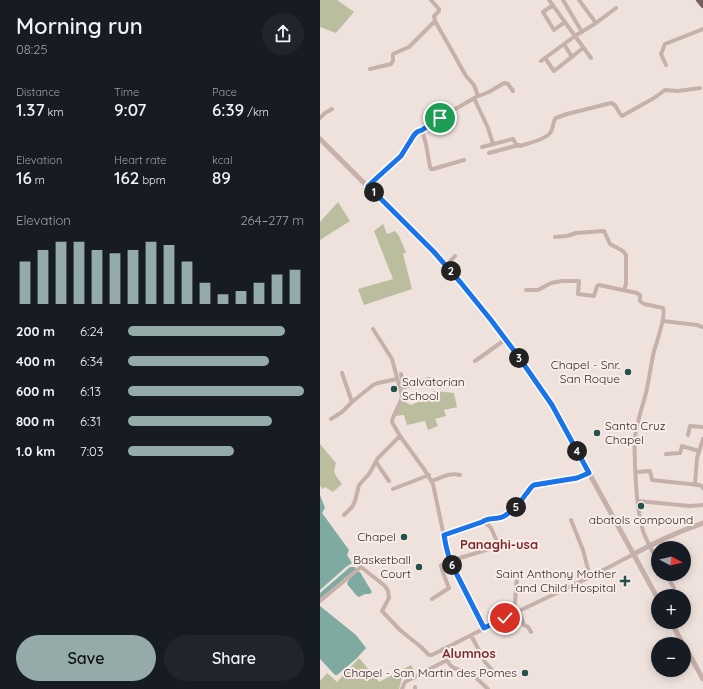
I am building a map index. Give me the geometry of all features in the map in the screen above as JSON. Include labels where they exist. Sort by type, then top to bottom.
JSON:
[{"type":"main road","points":[[699,0],[703,5]]},
{"type":"street","points":[[563,0],[582,32]]},
{"type":"street","points":[[579,0],[596,23]]},
{"type":"street","points":[[433,1],[439,10],[434,16],[435,21],[466,76],[474,85],[476,97],[493,144]]},
{"type":"street","points":[[565,22],[554,30],[543,12],[551,2],[591,58]]},
{"type":"street","points":[[584,48],[554,71],[543,59],[616,8]]},
{"type":"street","points":[[370,69],[391,64],[393,61],[393,54],[409,46],[435,21]]},
{"type":"street","points":[[666,65],[661,54],[666,44],[703,29]]},
{"type":"street","points":[[564,44],[572,57]]},
{"type":"street","points":[[368,186],[401,156],[417,132],[476,97],[489,92],[504,83],[508,84],[513,91]]},
{"type":"street","points":[[489,153],[533,142],[549,135],[552,131],[556,118],[567,114],[611,102],[616,105],[622,116],[665,90],[678,91],[700,88]]},
{"type":"street","points":[[320,118],[332,109]]},
{"type":"street","points":[[422,130],[431,169],[464,160]]},
{"type":"street","points":[[320,139],[434,252],[506,339],[552,405],[653,589]]},
{"type":"street","points":[[482,147],[513,139],[516,144],[519,145]]},
{"type":"street","points":[[555,237],[567,236],[576,233],[604,231],[610,244],[623,251],[626,255],[626,284],[624,290]]},
{"type":"street","points":[[446,266],[455,256]]},
{"type":"street","points":[[526,290],[538,290],[562,281],[579,281],[578,294],[594,296],[597,286],[599,285],[639,294],[640,301],[644,304],[664,309],[663,321],[654,351],[647,388],[639,413],[635,443],[638,501],[642,526],[651,549]]},
{"type":"street","points":[[663,321],[703,326]]},
{"type":"street","points":[[373,329],[392,359],[397,379],[402,388]]},
{"type":"street","points":[[475,361],[506,339]]},
{"type":"street","points":[[342,373],[352,402]]},
{"type":"street","points":[[401,374],[402,398],[392,422],[400,436],[432,481],[450,561],[484,628]]},
{"type":"street","points":[[331,419],[342,412],[373,385],[397,379]]},
{"type":"street","points":[[402,388],[414,385],[413,383],[416,381],[429,379]]},
{"type":"street","points":[[688,435],[690,426],[703,427]]},
{"type":"street","points":[[344,515],[355,501],[359,486],[369,474],[378,458],[400,436]]},
{"type":"street","points":[[695,485],[697,458],[703,439]]},
{"type":"street","points":[[666,454],[680,453],[682,446],[699,450]]},
{"type":"street","points":[[376,462],[389,481]]},
{"type":"street","points":[[636,472],[650,471],[652,480],[702,486],[703,488]]},
{"type":"street","points":[[444,535],[487,519],[499,518],[507,514],[528,493],[530,487],[534,485],[577,478],[589,473]]},
{"type":"street","points":[[432,481],[451,474],[460,475]]},
{"type":"street","points":[[393,489],[429,476]]},
{"type":"street","points":[[638,501],[690,506],[703,505]]},
{"type":"street","points":[[572,520],[583,550],[590,577]]},
{"type":"street","points":[[432,599],[449,588],[441,565],[499,546],[491,528],[482,522]]},
{"type":"street","points":[[320,601],[362,566],[385,586],[388,591],[389,598],[382,611],[400,630],[429,655],[432,655],[590,577],[649,546],[703,523]]},
{"type":"street","points":[[514,574],[517,578],[514,614]]},
{"type":"street","points":[[670,581],[674,588]]},
{"type":"street","points":[[519,611],[524,625],[532,632]]},
{"type":"street","points":[[471,635],[485,662],[492,670]]},
{"type":"street","points":[[443,649],[447,660],[454,668],[473,675],[488,689]]},
{"type":"street","points":[[691,658],[703,679]]},
{"type":"street","points":[[402,689],[405,682],[447,660]]},
{"type":"green space","points":[[320,0],[337,0],[354,12],[336,33],[320,27]]},
{"type":"green space","points":[[338,202],[350,221],[320,240],[320,222]]},
{"type":"green space","points":[[383,224],[387,234],[395,231],[399,236],[406,252],[403,254],[412,289],[364,305],[358,289],[393,279],[374,231]]},
{"type":"green space","points":[[434,391],[454,393],[457,407],[444,410],[446,416],[435,419],[438,426],[428,430],[425,421],[407,425],[404,415],[395,416],[403,401],[411,405],[418,402],[419,399],[433,395]]},
{"type":"green space","points":[[320,444],[336,463],[334,471],[342,484],[333,492],[325,487],[322,489],[320,485]]},
{"type":"green space","points":[[359,658],[379,682],[411,665],[415,672],[402,678],[399,689],[320,689],[320,681],[327,673],[337,682]]},
{"type":"water","points":[[320,495],[325,508],[322,513],[349,550],[347,555],[352,563],[320,590]]},
{"type":"water","points":[[350,567],[355,567],[356,569],[320,599],[320,593]]},
{"type":"water","points":[[357,572],[360,572],[372,592],[370,594],[365,594],[359,597],[347,584],[349,579]]},
{"type":"water","points":[[320,606],[356,635],[366,648],[356,659],[337,675],[335,675],[320,659]]},
{"type":"place","name":"Chapel - Snr. San Roque","points":[[628,372]]},
{"type":"place","name":"Salvatorian School","points":[[394,389]]},
{"type":"place","name":"Santa Cruz Chapel","points":[[597,433]]},
{"type":"place","name":"abatols compound","points":[[641,506]]},
{"type":"place","name":"Chapel","points":[[404,537]]},
{"type":"place","name":"Basketball Court","points":[[419,567]]},
{"type":"place","name":"Saint Anthony Mother and Child Hospital","points":[[625,581]]},
{"type":"place","name":"Chapel - San Martin des Pomes","points":[[525,673]]},
{"type":"district","name":"Panaghi-usa","points":[[499,544]]},
{"type":"district","name":"Alumnos","points":[[469,653]]},
{"type":"route","points":[[440,118],[417,132],[401,156],[368,186],[434,252],[491,320],[552,405],[589,473],[577,478],[534,485],[530,487],[528,493],[514,509],[503,517],[490,518],[444,535],[450,561],[484,628],[505,618]]}]
